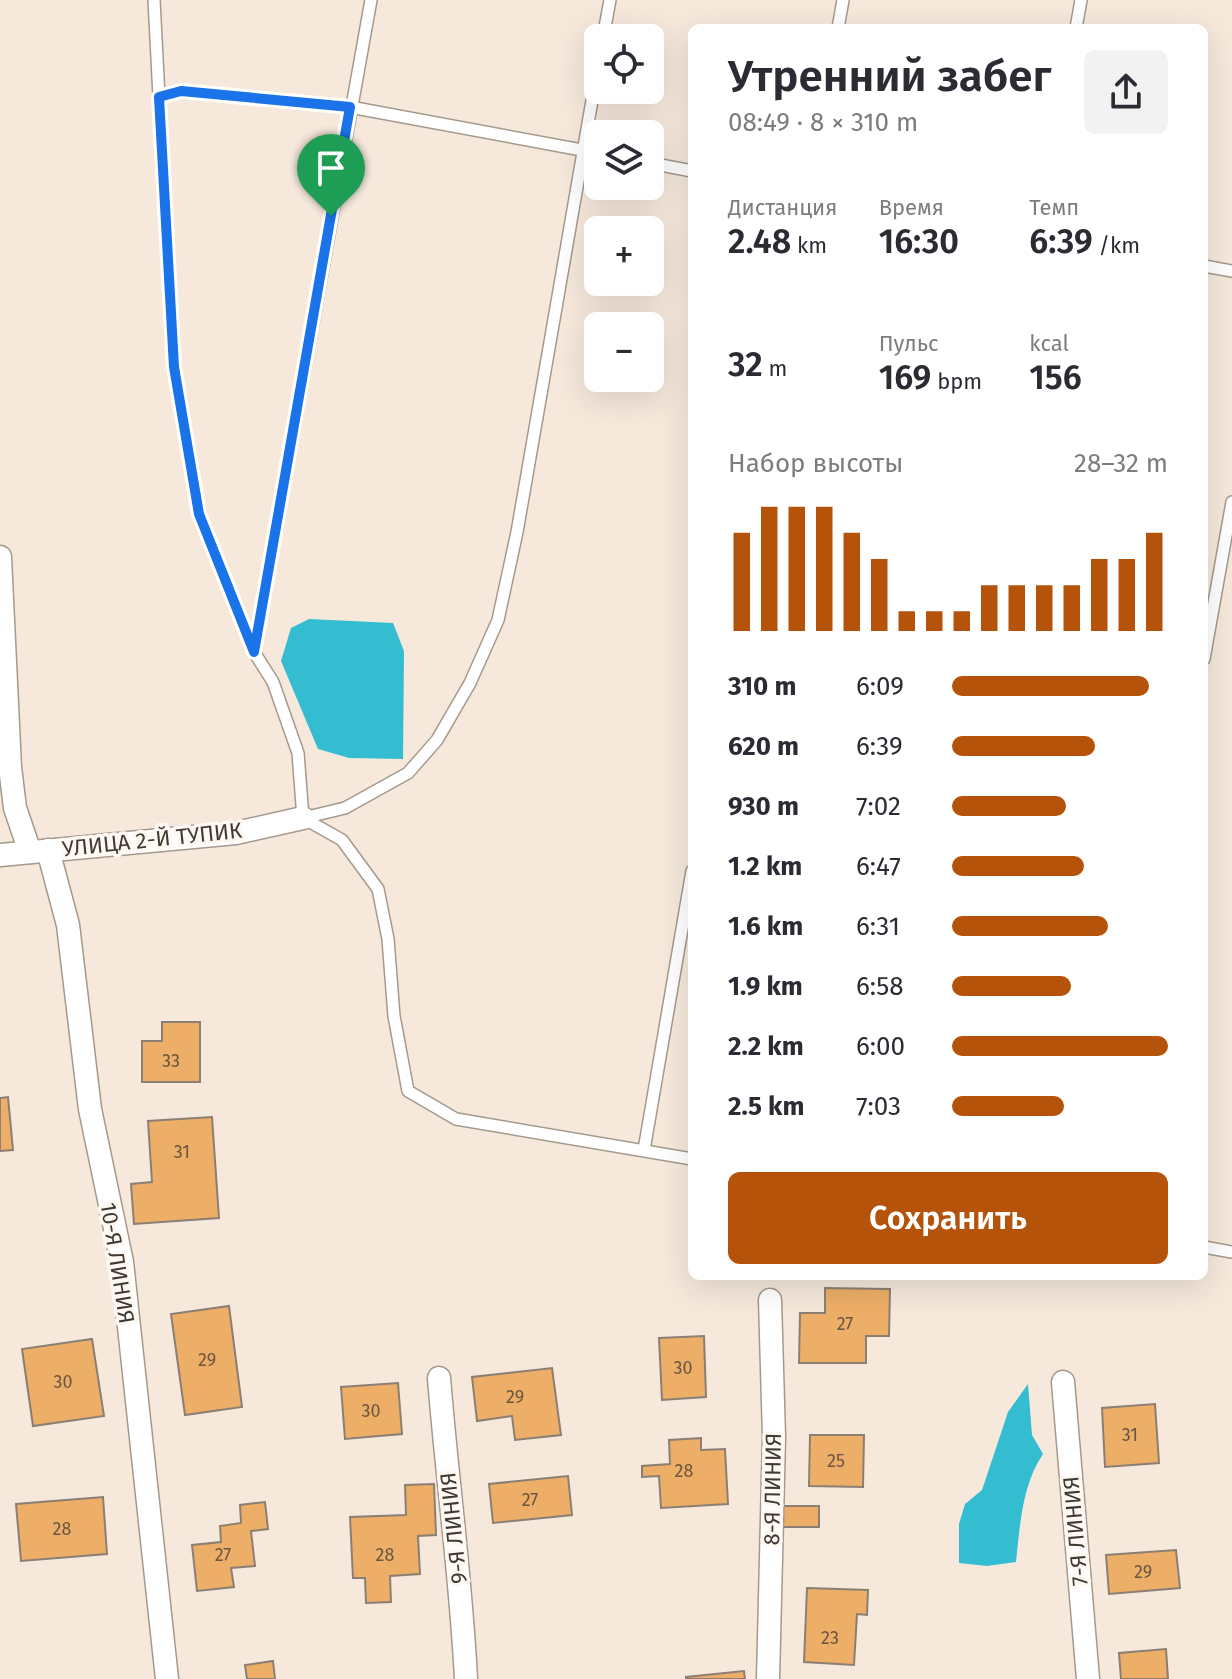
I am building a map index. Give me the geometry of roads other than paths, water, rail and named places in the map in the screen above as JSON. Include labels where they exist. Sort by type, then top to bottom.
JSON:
[{"type":"street","name":"10-Я ЛИНИЯ","points":[[0,557],[10,767],[15,808],[39,851],[68,925],[90,1109],[122,1262],[167,1679]]},
{"type":"street","name":"УЛИЦА 2-Й ТУПИК","points":[[0,855],[236,833],[303,818]]},
{"type":"street","name":"8-Я ЛИНИЯ","points":[[768,1679],[774,1437],[770,1300]]},
{"type":"street","name":"9-Я ЛИНИЯ","points":[[439,1378],[466,1679]]},
{"type":"street","name":"7-Я ЛИНИЯ","points":[[1063,1382],[1088,1679]]},
{"type":"lane","points":[[154,0],[174,367],[199,514],[254,652],[273,682],[298,753],[303,818]]},
{"type":"lane","points":[[254,652],[371,0]]},
{"type":"lane","points":[[606,24],[610,0]]},
{"type":"lane","points":[[839,24],[843,0]]},
{"type":"lane","points":[[1077,24],[1081,0]]},
{"type":"lane","points":[[159,97],[181,91],[350,107],[583,150]]},
{"type":"lane","points":[[303,818],[345,808],[408,773],[437,740],[457,706],[498,620],[517,532],[591,104]]},
{"type":"lane","points":[[664,166],[688,170]]},
{"type":"lane","points":[[1208,267],[1232,271]]},
{"type":"lane","points":[[1208,637],[1232,502]]},
{"type":"lane","points":[[303,818],[342,840],[378,889],[388,939],[394,1016],[408,1091],[456,1119],[688,1158]]},
{"type":"lane","points":[[644,1150],[688,894]]},
{"type":"lane","points":[[1208,1248],[1232,1252]]},
{"type":"water","points":[[309,619],[393,623],[404,651],[403,759],[349,758],[318,749],[281,661],[291,628]]},
{"type":"water","points":[[1028,1384],[1032,1435],[1043,1454],[1026,1492],[1016,1562],[987,1566],[959,1563],[959,1524],[965,1504],[982,1490],[1008,1412]]}]
